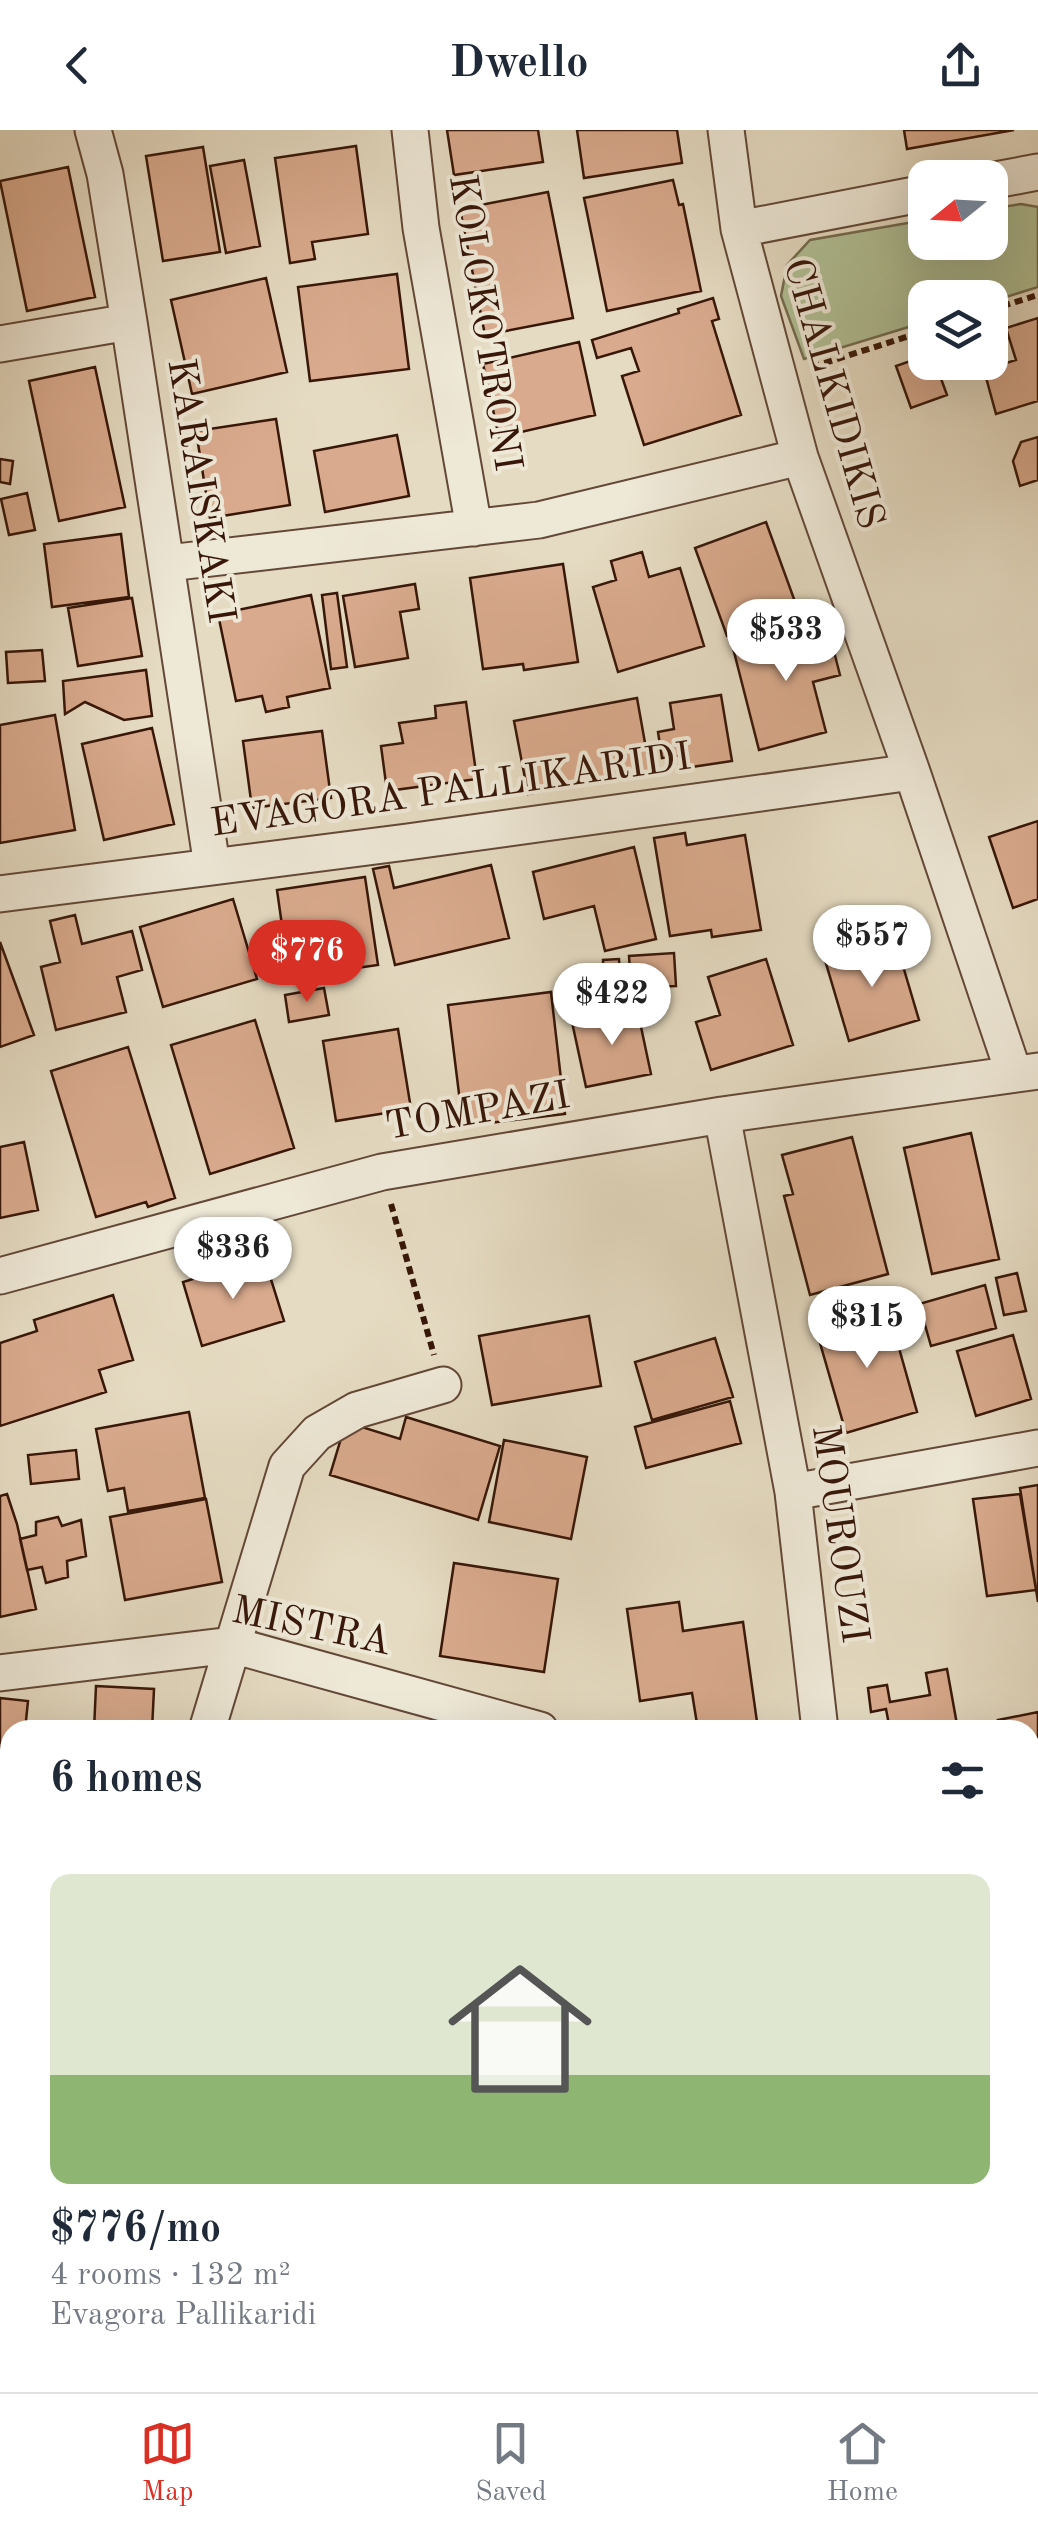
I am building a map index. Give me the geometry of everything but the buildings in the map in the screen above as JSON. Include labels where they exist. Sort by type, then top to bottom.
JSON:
[{"type":"street","name":"KARAISKAKI","points":[[93,130],[105,174],[130,322],[212,866]]},
{"type":"street","name":"KOLOKOTRONI","points":[[410,130],[421,228],[474,528]]},
{"type":"street","name":"CHALKIDIKIS","points":[[726,130],[739,229],[800,457],[912,772],[1026,1072]]},
{"type":"street","points":[[1008,178],[1038,172]]},
{"type":"street","points":[[739,229],[908,196]]},
{"type":"street","points":[[0,344],[130,322]]},
{"type":"street","points":[[168,563],[540,520],[800,457]]},
{"type":"street","name":"EVAGORA PALLIKARIDI","points":[[0,894],[912,772]]},
{"type":"street","name":"TOMPAZI","points":[[0,1276],[382,1172],[722,1115],[1026,1072]]},
{"type":"street","name":"MOUROUZI","points":[[722,1115],[793,1492],[819,1720]]},
{"type":"street","points":[[211,1720],[288,1466],[317,1433],[357,1410],[443,1385]]},
{"type":"street","points":[[793,1492],[1038,1448]]},
{"type":"street","name":"MISTRA","points":[[0,1673],[232,1645],[504,1720]]},
{"type":"path","points":[[1008,304],[1038,294]]},
{"type":"path","points":[[779,378],[908,336]]},
{"type":"path","points":[[382,1172],[443,1385]]},
{"type":"green space","points":[[1008,206],[1038,207],[1038,287],[1008,296],[1008,280],[908,280],[908,327],[804,359],[781,296],[787,265],[810,240],[908,223],[908,260],[1008,260]]}]
